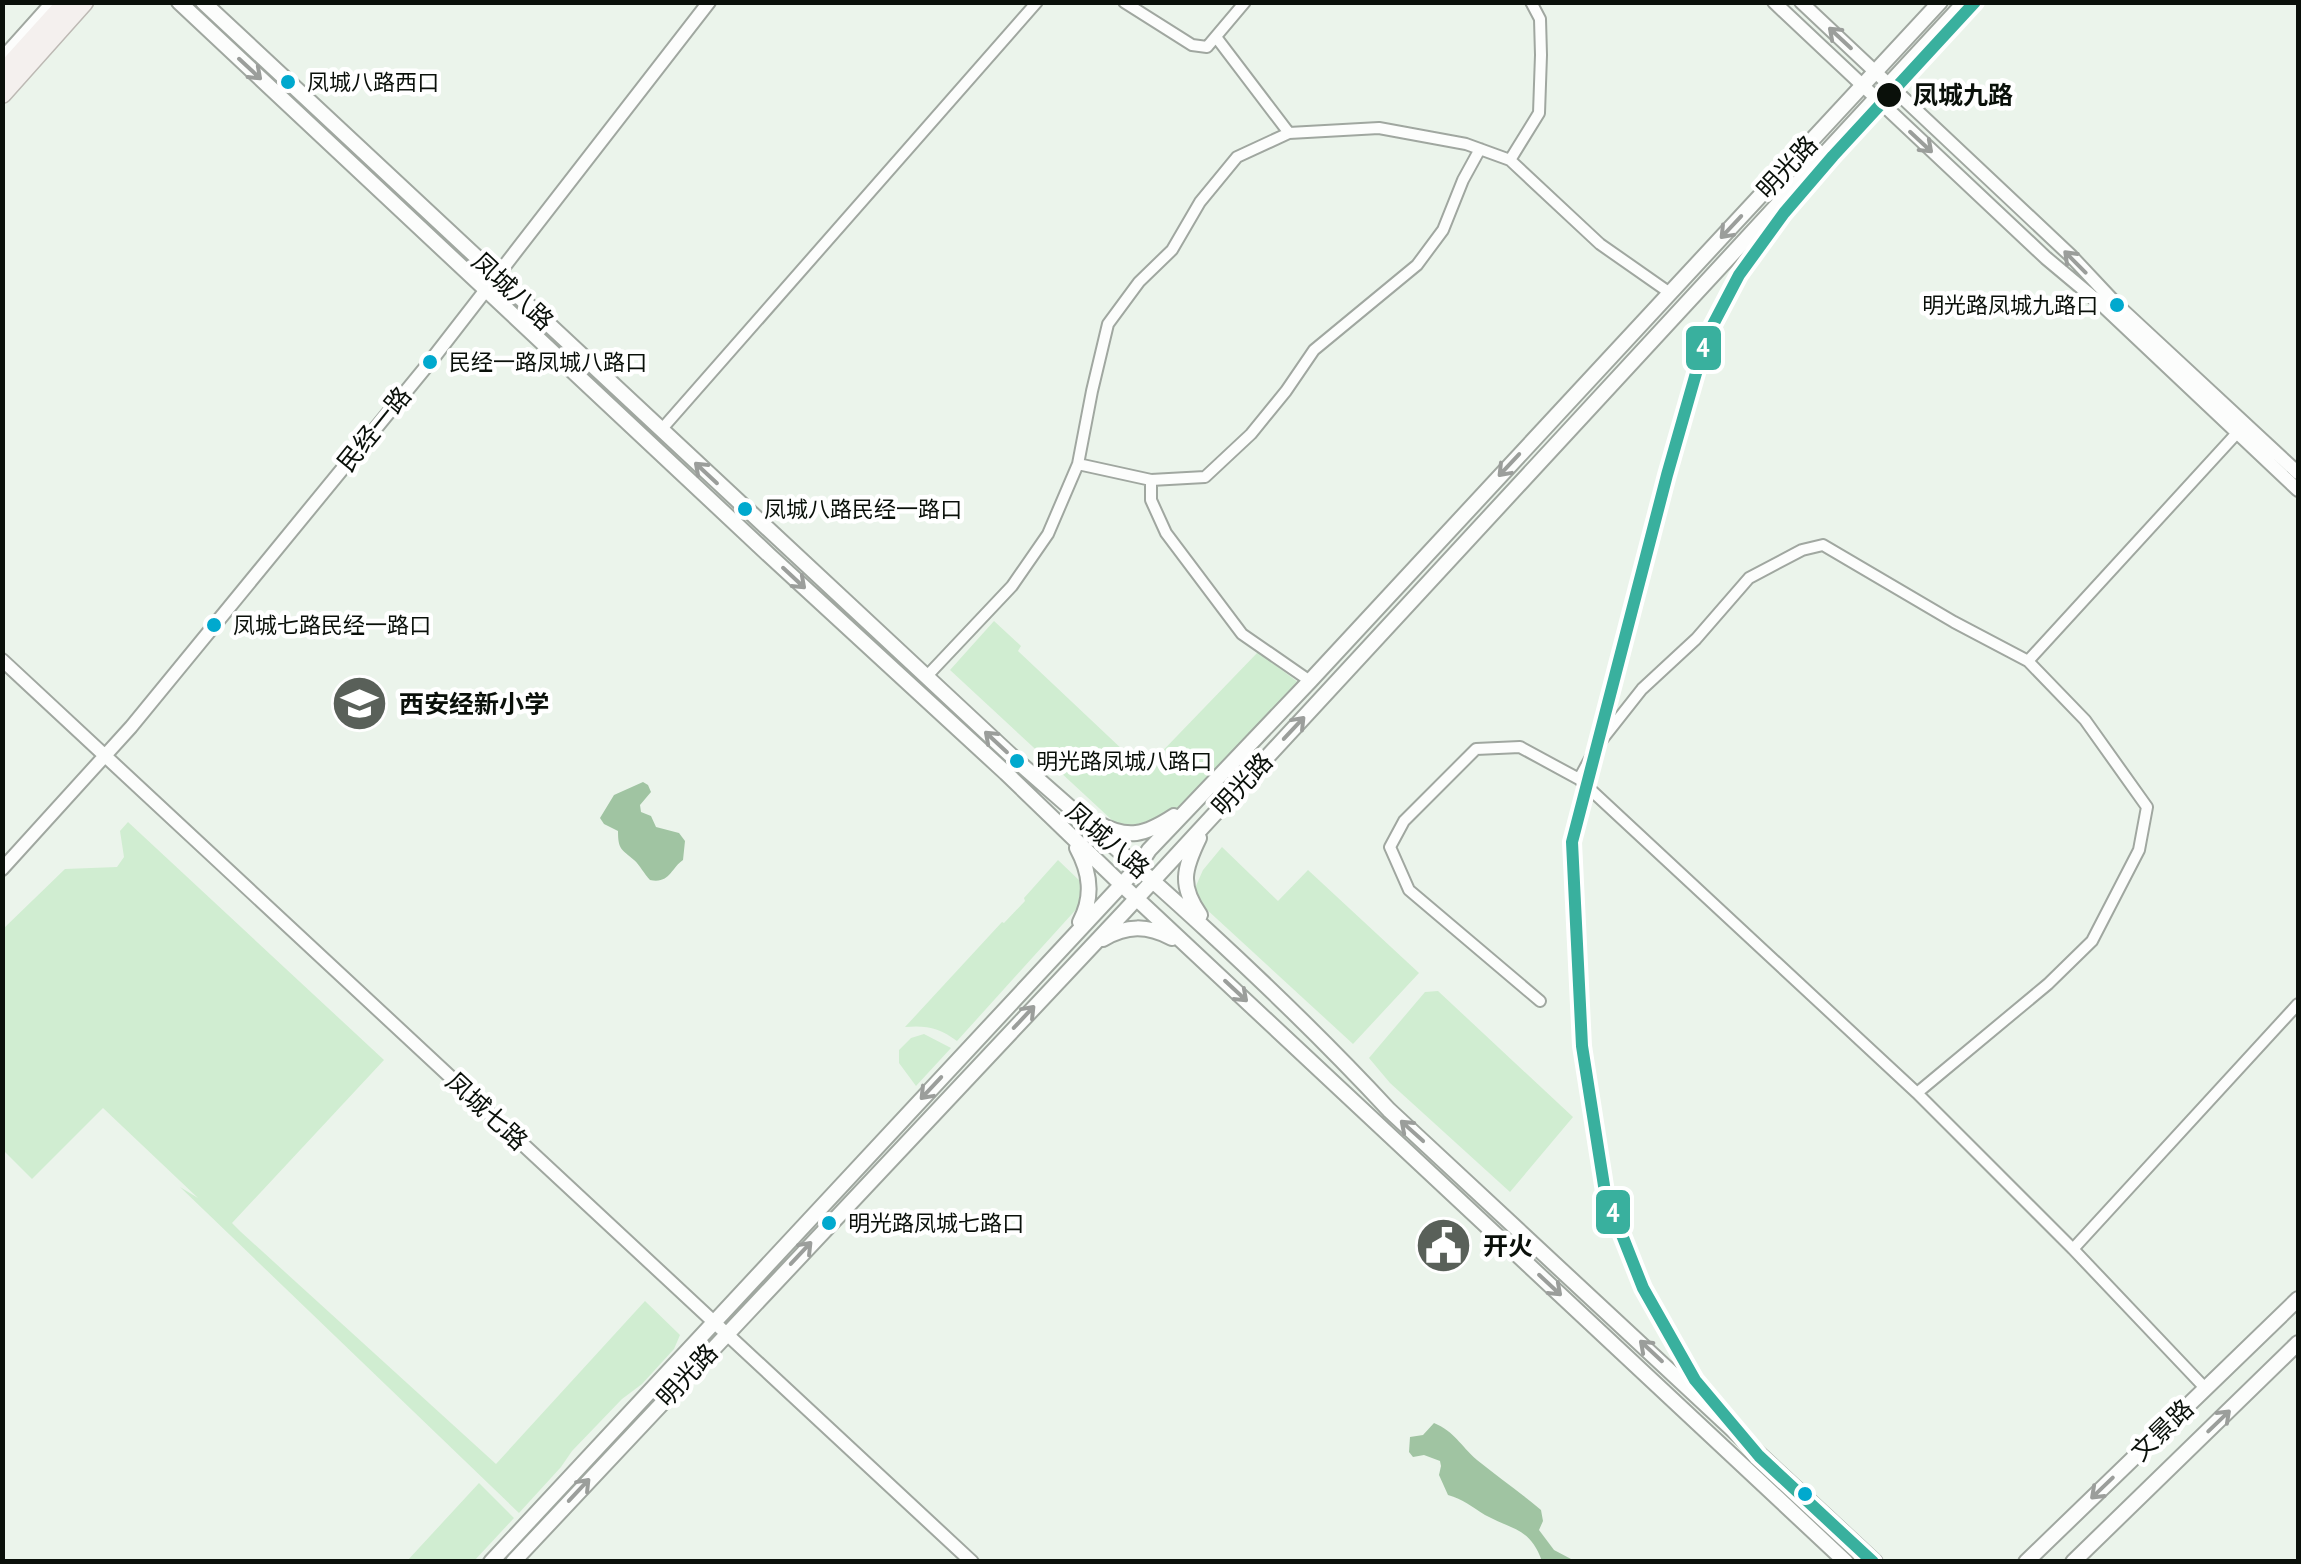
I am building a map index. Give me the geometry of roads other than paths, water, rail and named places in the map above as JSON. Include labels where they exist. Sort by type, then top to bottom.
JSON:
[{"type":"highway","points":[[2,74],[67,2]]},
{"type":"highway","points":[[2,94],[84,2]]},
{"type":"main road","points":[[2,60],[54,2]]},
{"type":"main road","points":[[2,105],[92,2]]},
{"type":"main road","name":"凤城八路","points":[[179,2],[1846,1562]]},
{"type":"main road","name":"凤城八路","points":[[203,2],[926,677],[1218,940],[1335,1052],[1389,1110],[1875,1562]]},
{"type":"main road","name":"明光路","points":[[491,1562],[1138,867],[1148,850],[1940,2]]},
{"type":"main road","name":"明光路","points":[[513,1562],[1086,952],[1966,2]]},
{"type":"main road","points":[[1076,812],[1110,831],[1132,834],[1150,831],[1191,805]]},
{"type":"main road","points":[[1208,820],[1191,856],[1185,882],[1191,902],[1218,940]]},
{"type":"main road","points":[[1062,826],[1079,851],[1090,883],[1084,914],[1071,938]]},
{"type":"main road","points":[[1086,952],[1112,934],[1136,927],[1170,938],[1202,959]]},
{"type":"main road","name":"文景路","points":[[2026,1562],[2298,1299]]},
{"type":"main road","name":"文景路","points":[[2073,1562],[2298,1344]]},
{"type":"street","name":"民经一路","points":[[2,870],[106,755],[486,291],[709,2]]},
{"type":"street","points":[[661,430],[1037,2]]},
{"type":"street","points":[[1124,2],[1192,45],[1207,48],[1246,2]]},
{"type":"street","points":[[1510,160],[1539,112],[1540,19],[1532,2]]},
{"type":"street","points":[[1774,2],[2298,490]]},
{"type":"street","points":[[1800,2],[2298,473]]},
{"type":"street","points":[[1216,37],[1289,132]]},
{"type":"street","points":[[926,677],[1012,586],[1048,534],[1078,464],[1108,324],[1138,282],[1172,250],[1200,202],[1237,157],[1289,132],[1379,128],[1466,144],[1510,160],[1600,244],[1670,293]]},
{"type":"street","points":[[1078,464],[1152,480],[1205,477],[1252,434],[1314,350],[1417,265],[1443,230],[1480,149]]},
{"type":"street","points":[[2028,661],[2237,433]]},
{"type":"street","points":[[1152,480],[1151,500],[1166,533],[1242,634],[1310,680]]},
{"type":"street","points":[[1578,779],[1597,746],[1642,689],[1696,639],[1749,578],[1802,550],[1822,545],[2028,661],[2084,720],[2147,807],[2139,850],[2092,941],[2048,984],[1917,1093]]},
{"type":"street","name":"凤城七路","points":[[2,660],[972,1562]]},
{"type":"street","points":[[1540,1001],[1409,890],[1390,847],[1404,821],[1476,750],[1520,746],[1578,779],[1917,1093],[2074,1248],[2206,1389]]},
{"type":"street","points":[[2074,1248],[2298,1004]]},
{"type":"place","name":"凤城八路西口","points":[[288,82]]},
{"type":"place","name":"凤城九路","points":[[1889,95]]},
{"type":"place","name":"明光路凤城九路口","points":[[2117,305]]},
{"type":"place","name":"民经一路凤城八路口","points":[[430,362]]},
{"type":"place","name":"凤城八路民经一路口","points":[[745,509]]},
{"type":"place","name":"凤城七路民经一路口","points":[[214,625]]},
{"type":"place","name":"西安经新小学","points":[[360,704]]},
{"type":"place","name":"明光路凤城八路口","points":[[1017,761]]},
{"type":"place","name":"明光路凤城七路口","points":[[829,1223]]},
{"type":"place","name":"开火","points":[[1444,1246]]}]
